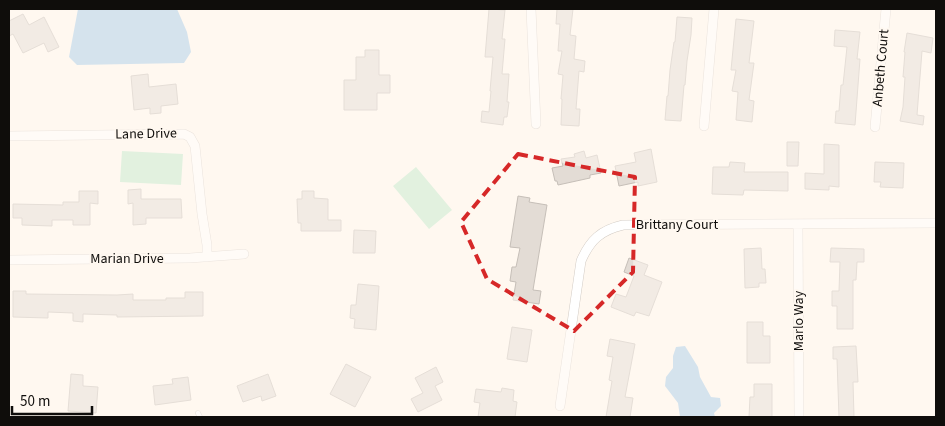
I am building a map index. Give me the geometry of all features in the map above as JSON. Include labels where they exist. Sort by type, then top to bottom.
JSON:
[{"type":"street","points":[[531,9],[536,124]]},
{"type":"street","points":[[704,126],[714,9]]},
{"type":"street","name":"Anbeth Court","points":[[875,127],[886,9]]},
{"type":"street","name":"Lane Drive","points":[[9,136],[184,134],[190,137],[195,146],[207,257]]},
{"type":"street","name":"Brittany Court","points":[[560,406],[581,261],[587,248],[596,237],[607,230],[623,226],[936,223]]},
{"type":"street","name":"Marlo Way","points":[[798,224],[799,417]]},
{"type":"street","name":"Marian Drive","points":[[9,260],[207,257],[244,254]]},
{"type":"highlighted area","points":[[518,154],[635,177],[633,272],[574,331],[487,279],[461,222]]},
{"type":"green space","points":[[122,151],[183,154],[181,185],[120,182]]},
{"type":"green space","points":[[416,167],[452,210],[429,229],[393,186]]},
{"type":"water","points":[[78,9],[177,9],[187,32],[191,52],[184,63],[77,65],[69,57]]},
{"type":"water","points":[[685,346],[698,367],[700,377],[711,397],[720,398],[721,406],[714,413],[715,417],[680,417],[678,403],[665,386],[666,377],[673,368],[673,356],[676,347]]},
{"type":"building","points":[[489,9],[505,10],[502,39],[505,39],[502,74],[509,74],[507,102],[509,102],[507,117],[504,117],[503,125],[481,122],[482,111],[489,112],[491,91],[493,57],[485,57]]},
{"type":"building","points":[[557,9],[573,9],[570,35],[576,36],[574,59],[585,61],[584,72],[579,71],[576,109],[580,109],[579,126],[561,125],[563,75],[558,74],[562,51],[558,51],[560,24],[556,24]]},
{"type":"building","points":[[23,14],[29,25],[44,17],[59,47],[48,52],[44,43],[23,53],[13,34],[9,36],[9,21]]},
{"type":"building","points":[[677,17],[692,18],[681,121],[665,120]]},
{"type":"building","points":[[736,19],[754,21],[749,63],[754,63],[749,100],[754,101],[752,122],[736,120],[738,92],[732,91],[736,70],[731,70]]},
{"type":"building","points":[[835,30],[860,32],[857,59],[860,59],[855,125],[835,123],[836,111],[839,111],[847,47],[834,46]]},
{"type":"building","points":[[907,33],[933,38],[931,53],[922,51],[917,115],[924,116],[923,125],[900,121],[903,107],[904,52]]},
{"type":"building","points":[[365,50],[379,50],[379,75],[390,75],[390,93],[377,93],[377,110],[344,110],[344,80],[356,80],[356,57],[365,57]]},
{"type":"building","points":[[148,74],[149,87],[176,84],[178,104],[161,106],[161,113],[150,114],[150,108],[134,110],[131,76]]},
{"type":"building","points":[[787,142],[799,142],[798,166],[787,166]]},
{"type":"building","points":[[824,144],[839,145],[839,187],[829,186],[829,190],[805,189],[805,173],[824,174]]},
{"type":"building","points":[[651,149],[657,182],[638,186],[638,182],[619,186],[615,166],[636,162],[634,153]]},
{"type":"building","points":[[584,151],[586,158],[597,155],[601,173],[590,175],[590,178],[558,185],[552,168],[563,166],[561,159],[575,157],[574,154]]},
{"type":"building","points":[[730,162],[745,163],[744,172],[788,172],[788,191],[744,190],[743,195],[712,194],[713,167],[729,167]]},
{"type":"building","points":[[875,162],[904,163],[903,188],[880,187],[881,182],[874,182]]},
{"type":"building","points":[[141,189],[141,199],[181,199],[182,218],[146,218],[146,224],[133,225],[133,203],[128,204],[128,190]]},
{"type":"building","points":[[79,191],[98,191],[98,204],[90,203],[90,225],[73,225],[73,220],[52,220],[52,226],[22,225],[22,218],[13,218],[13,204],[63,205],[63,202],[79,202]]},
{"type":"building","points":[[302,191],[314,191],[314,198],[328,199],[328,220],[341,220],[341,231],[301,231],[301,223],[298,223],[297,199],[302,199]]},
{"type":"building","points":[[518,196],[530,198],[529,202],[547,205],[533,290],[541,291],[539,304],[513,300],[516,282],[510,281],[512,267],[516,267],[520,248],[510,247]]},
{"type":"building","points":[[354,230],[376,231],[375,253],[353,253]]},
{"type":"building","points":[[761,248],[762,269],[765,269],[766,283],[759,283],[759,287],[745,288],[744,249]]},
{"type":"building","points":[[831,248],[864,249],[864,262],[857,262],[856,280],[853,280],[853,329],[837,329],[837,306],[832,306],[832,291],[839,291],[840,262],[830,262]]},
{"type":"building","points":[[629,258],[648,265],[644,275],[662,282],[649,316],[636,312],[634,316],[611,307],[616,294],[626,297],[634,276],[624,272]]},
{"type":"building","points":[[358,284],[379,286],[376,330],[354,328],[355,319],[350,318],[351,305],[356,305]]},
{"type":"building","points":[[13,291],[26,291],[26,294],[133,294],[133,300],[185,298],[185,292],[203,292],[203,316],[117,317],[117,315],[83,314],[83,322],[73,321],[73,313],[48,312],[48,318],[13,317]]},
{"type":"building","points":[[747,322],[763,322],[763,336],[770,336],[770,363],[747,363]]},
{"type":"building","points":[[512,327],[532,330],[527,362],[507,359]]},
{"type":"building","points":[[610,339],[635,344],[625,397],[633,398],[630,417],[606,417],[612,381],[609,380],[613,357],[607,356]]},
{"type":"building","points":[[856,346],[858,382],[853,382],[854,417],[839,417],[837,359],[833,359],[833,347]]},
{"type":"building","points":[[346,364],[371,377],[355,407],[330,394]]},
{"type":"building","points":[[436,367],[443,382],[435,386],[442,400],[418,412],[411,399],[423,393],[415,378]]},
{"type":"building","points":[[71,374],[83,375],[83,386],[98,387],[96,413],[68,411]]},
{"type":"building","points":[[268,374],[276,396],[262,401],[261,396],[243,402],[237,386]]},
{"type":"building","points":[[188,377],[191,400],[155,405],[153,386],[173,384],[172,379]]},
{"type":"building","points":[[754,384],[772,384],[772,417],[749,417],[750,397],[754,397]]},
{"type":"building","points":[[502,388],[514,390],[513,401],[517,402],[515,417],[478,417],[480,403],[474,402],[476,389],[501,392]]}]
